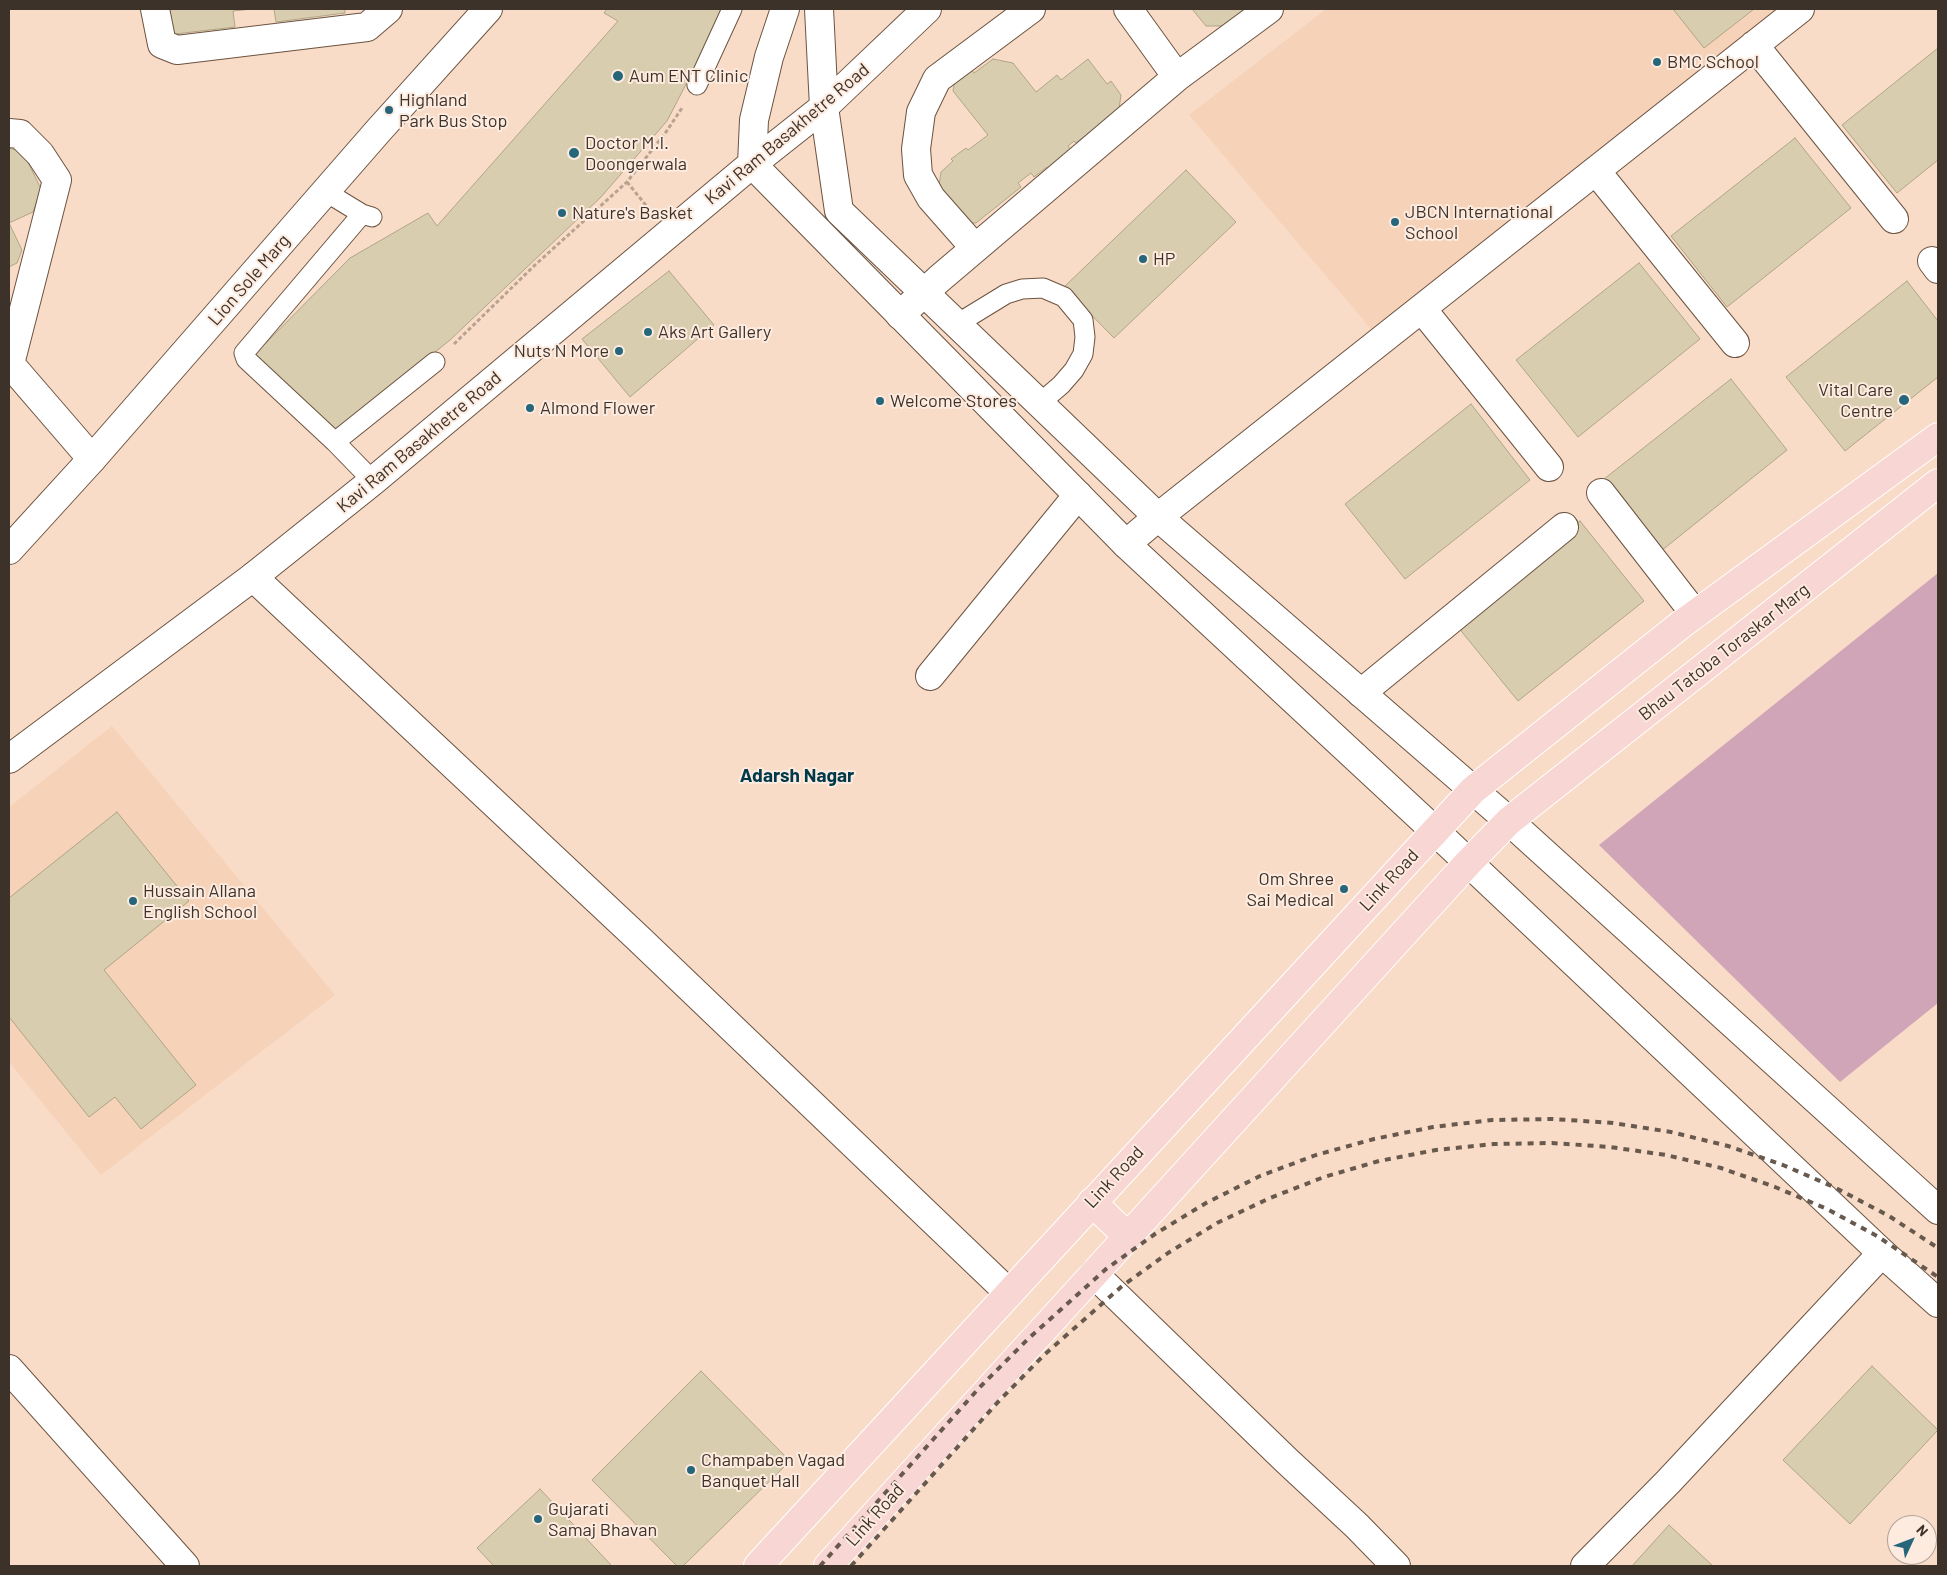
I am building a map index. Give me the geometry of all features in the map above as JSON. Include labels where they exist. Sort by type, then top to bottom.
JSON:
[{"type":"main road","name":"Link Road","points":[[758,1566],[1473,790],[1695,614],[1938,436]]},
{"type":"main road","name":"Bhau Tatoba Toraskar Marg","points":[[1509,821],[1938,483]]},
{"type":"main road","name":"Link Road","points":[[838,1563],[1094,1274],[1468,863],[1509,821]]},
{"type":"main road","points":[[1092,1202],[1128,1237]]},
{"type":"street","points":[[155,9],[162,44],[177,50],[365,18],[388,9]]},
{"type":"street","name":"Lion Sole Marg","points":[[9,550],[92,460],[488,9]]},
{"type":"street","points":[[785,9],[769,57],[754,120],[752,164],[1126,544],[1435,830],[1938,1303]]},
{"type":"street","points":[[819,9],[824,107],[840,211],[1158,516],[1509,821],[1938,1210]]},
{"type":"street","name":"Kavi Ram Basakhetre Road","points":[[9,759],[253,577],[373,481],[752,164],[824,107],[927,9]]},
{"type":"street","points":[[976,248],[931,198],[918,175],[916,149],[921,112],[937,79],[1032,9]]},
{"type":"street","points":[[1128,9],[1177,77]]},
{"type":"street","points":[[900,315],[924,292],[1177,77],[1269,9]]},
{"type":"street","points":[[1126,544],[1158,516],[1800,9]]},
{"type":"street","points":[[1754,46],[1894,219]]},
{"type":"street","points":[[9,133],[20,134],[40,154],[57,180],[9,364],[92,460]]},
{"type":"street","points":[[1596,171],[1735,343]]},
{"type":"street","points":[[1422,309],[1549,467]]},
{"type":"street","points":[[1602,493],[1695,614]]},
{"type":"street","points":[[930,676],[1078,495]]},
{"type":"street","points":[[1361,693],[1564,527]]},
{"type":"street","points":[[253,577],[638,938],[1009,1293]]},
{"type":"street","points":[[1585,1566],[1668,1482],[1882,1252]]},
{"type":"street","points":[[1094,1274],[1357,1526],[1396,1566]]},
{"type":"street","points":[[9,1370],[185,1566]]},
{"type":"lane","points":[[697,85],[732,9]]},
{"type":"lane","points":[[326,192],[367,215],[244,353],[246,359],[335,442],[373,481]]},
{"type":"lane","points":[[957,324],[1006,294],[1022,289],[1043,288],[1064,297],[1083,320],[1085,337],[1083,354],[1074,370],[1040,404]]},
{"type":"lane","points":[[335,442],[435,362]]},
{"type":"path","points":[[435,362],[535,265],[627,182],[666,132],[697,85]]},
{"type":"shaded area","name":"JBCN International School","points":[[1326,9],[1777,9],[1646,115],[1372,330],[1189,115]]},
{"type":"shaded area","points":[[1938,573],[1938,1003],[1840,1082],[1599,845]]},
{"type":"shaded area","name":"Hussain Allana English School","points":[[112,726],[335,995],[101,1175],[9,1062],[9,807]]},
{"type":"building","points":[[164,9],[252,9],[233,11],[235,27],[167,35]]},
{"type":"building","points":[[274,9],[345,9],[345,13],[276,22]]},
{"type":"building","points":[[607,9],[725,9],[667,121],[601,197],[450,340],[333,435],[251,358],[350,258],[428,213],[437,226],[618,21],[604,13]]},
{"type":"building","points":[[1192,9],[1245,9],[1224,26],[1206,26]]},
{"type":"building","points":[[1673,9],[1754,9],[1704,48]]},
{"type":"building","points":[[1938,48],[1938,160],[1897,193],[1842,125]]},
{"type":"building","points":[[993,59],[1013,63],[1036,92],[1057,75],[1061,80],[1088,59],[1107,84],[1111,81],[1121,95],[1119,109],[1076,143],[1074,141],[1068,146],[1074,153],[1051,171],[1047,167],[1034,177],[1031,173],[1018,183],[1021,187],[976,223],[962,223],[938,192],[941,172],[953,161],[951,159],[966,148],[968,150],[988,135],[953,91],[955,79],[970,67],[974,73]]},
{"type":"building","points":[[1795,138],[1851,208],[1727,307],[1671,236]]},
{"type":"building","points":[[9,148],[23,152],[41,189],[33,212],[9,223]]},
{"type":"building","points":[[1186,170],[1236,222],[1114,338],[1064,287]]},
{"type":"building","points":[[9,223],[22,250],[17,263],[9,267]]},
{"type":"building","points":[[1639,263],[1700,339],[1578,437],[1516,360]]},
{"type":"building","name":"Aks Art Gallery","points":[[669,271],[714,325],[630,397],[582,339]]},
{"type":"building","points":[[1907,281],[1938,321],[1938,377],[1845,451],[1786,377]]},
{"type":"building","points":[[1731,379],[1787,450],[1661,551],[1604,479]]},
{"type":"building","points":[[1471,404],[1530,480],[1405,579],[1345,504]]},
{"type":"building","points":[[1580,521],[1644,601],[1518,701],[1453,621]]},
{"type":"building","points":[[117,812],[189,901],[104,970],[196,1085],[141,1129],[115,1097],[89,1117],[9,1017],[9,898]]},
{"type":"building","points":[[1872,1366],[1938,1430],[1850,1524],[1783,1460]]},
{"type":"building","name":"Champaben Vagad Banquet Hall","points":[[701,1371],[790,1461],[683,1566],[677,1566],[592,1480]]},
{"type":"building","name":"Gujarati Samaj Bhavan","points":[[540,1489],[612,1566],[494,1566],[477,1548]]},
{"type":"building","points":[[1669,1525],[1713,1566],[1632,1566]]},
{"type":"railway","points":[[820,1566],[980,1387],[1028,1339],[1106,1269],[1155,1234],[1206,1203],[1260,1176],[1316,1155],[1374,1139],[1433,1127],[1492,1120],[1553,1119],[1613,1123],[1671,1132],[1728,1146],[1783,1165],[1836,1188],[1889,1216],[1938,1248]]},
{"type":"railway","points":[[851,1566],[997,1403],[1044,1355],[1121,1287],[1168,1253],[1217,1223],[1270,1198],[1324,1177],[1379,1161],[1436,1150],[1494,1144],[1552,1143],[1610,1147],[1666,1155],[1721,1168],[1775,1187],[1827,1209],[1877,1236],[1938,1277]]},
{"type":"place","name":"BMC School","points":[[1657,62]]},
{"type":"place","name":"Aum ENT Clinic","points":[[618,76]]},
{"type":"place","name":"Highland Park Bus Stop","points":[[389,110]]},
{"type":"place","name":"Doctor M.I. Doongerwala","points":[[574,153]]},
{"type":"place","name":"Nature's Basket","points":[[562,213]]},
{"type":"place","name":"JBCN International School","points":[[1395,222]]},
{"type":"place","name":"HP","points":[[1143,259]]},
{"type":"place","name":"Aks Art Gallery","points":[[648,332]]},
{"type":"place","name":"Nuts N More","points":[[619,351]]},
{"type":"place","name":"Vital Care Centre","points":[[1904,400]]},
{"type":"place","name":"Welcome Stores","points":[[880,401]]},
{"type":"place","name":"Almond Flower","points":[[530,408]]},
{"type":"place","name":"Om Shree Sai Medical","points":[[1344,889]]},
{"type":"place","name":"Hussain Allana English School","points":[[133,901]]},
{"type":"place","name":"Champaben Vagad Banquet Hall","points":[[691,1470]]},
{"type":"place","name":"Gujarati Samaj Bhavan","points":[[538,1519]]},
{"type":"district","name":"Adarsh Nagar","points":[[797,776]]}]
